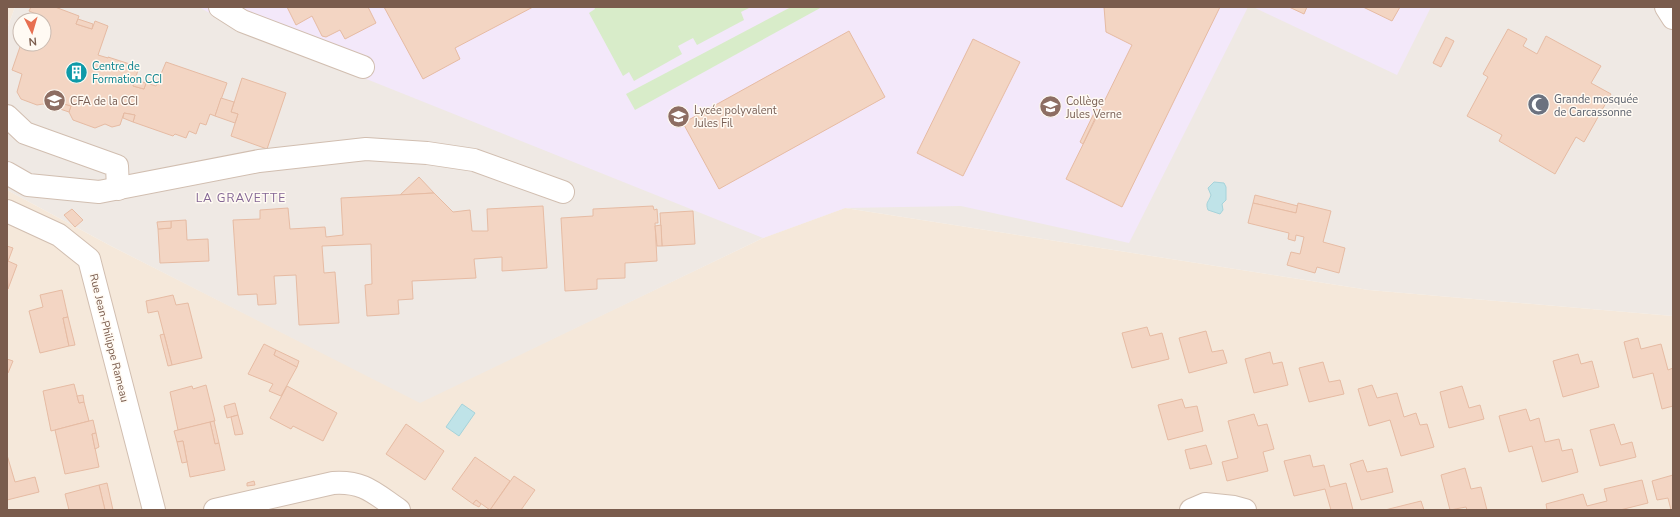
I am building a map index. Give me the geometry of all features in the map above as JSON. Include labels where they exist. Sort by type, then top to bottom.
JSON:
[{"type":"street","points":[[220,7],[242,21],[363,67]]},
{"type":"street","points":[[1666,7],[1673,18]]},
{"type":"street","points":[[7,116],[25,133],[117,166],[118,188]]},
{"type":"street","points":[[7,173],[28,185],[99,192],[259,161],[366,149],[427,153],[474,160],[563,192]]},
{"type":"street","name":"Rue Jean-Philippe Rameau","points":[[7,211],[59,235],[89,259],[154,510]]},
{"type":"street","points":[[215,510],[333,483],[350,482],[365,487],[399,510]]},
{"type":"street","points":[[1191,510],[1206,504],[1246,510]]},
{"type":"shaded area","points":[[7,7],[15,7],[12,12],[7,29]]},
{"type":"shaded area","points":[[15,7],[1673,7],[1673,316],[1369,290],[845,208],[763,238],[420,403],[111,246],[7,190],[7,29],[12,15],[12,52],[52,52],[52,12],[13,12]]},
{"type":"shaded area","name":"Lycée polyvalent Jules Fil","points":[[199,7],[1248,7],[1129,243],[961,206],[845,208],[763,238],[229,24]]},
{"type":"shaded area","points":[[1253,7],[1431,7],[1397,75]]},
{"type":"shaded area","points":[[7,190],[111,246],[420,402],[763,238],[845,208],[1369,290],[1673,316],[1673,510],[7,510]]},
{"type":"green space","points":[[594,7],[749,8],[741,12],[744,20],[697,45],[693,38],[678,46],[682,54],[634,81],[629,72],[623,76],[589,13],[595,9]]},
{"type":"green space","points":[[791,7],[822,7],[635,110],[626,94]]},
{"type":"water","points":[[1214,182],[1224,183],[1226,187],[1226,200],[1222,204],[1223,210],[1220,214],[1208,210],[1207,207],[1211,195],[1208,188]]},
{"type":"water","points":[[462,404],[475,413],[459,436],[446,427]]},
{"type":"building","name":"Centre de Formation CCI","points":[[31,7],[55,7],[79,16],[76,24],[92,29],[95,21],[108,26],[98,55],[139,67],[133,86],[144,89],[146,83],[156,86],[166,62],[227,83],[215,116],[210,114],[206,125],[200,123],[196,134],[189,131],[186,138],[175,134],[173,136],[133,122],[135,115],[124,113],[120,125],[112,127],[105,124],[95,128],[73,120],[69,112],[71,106],[59,103],[57,108],[43,104],[37,105],[21,99],[17,92],[22,74],[12,70],[18,52],[52,52],[52,12],[29,11]]},
{"type":"building","points":[[287,7],[368,7],[376,23],[345,39],[340,30],[326,37],[322,36],[312,16],[296,25]]},
{"type":"building","points":[[384,7],[533,7],[455,48],[460,59],[423,79]]},
{"type":"building","points":[[1104,7],[1220,7],[1122,207],[1066,179],[1132,45],[1106,32]]},
{"type":"building","points":[[1289,7],[1307,7],[1304,14]]},
{"type":"building","points":[[1363,7],[1400,7],[1392,21]]},
{"type":"building","points":[[78,19],[93,24],[92,29],[76,24]]},
{"type":"building","name":"Grande mosquée de Carcassonne","points":[[1508,29],[1527,39],[1523,46],[1537,54],[1546,36],[1601,66],[1591,83],[1611,94],[1584,142],[1576,137],[1555,174],[1499,141],[1502,135],[1467,116],[1488,77],[1483,74]]},
{"type":"building","points":[[849,31],[885,97],[719,189],[683,123]]},
{"type":"building","points":[[1446,37],[1454,41],[1441,67],[1433,63]]},
{"type":"building","points":[[973,39],[1020,62],[963,176],[917,153]]},
{"type":"building","points":[[242,78],[286,93],[267,149],[231,136],[238,114],[231,112]]},
{"type":"building","points":[[135,80],[146,83],[144,89],[133,86]]},
{"type":"building","points":[[221,98],[234,102],[231,112],[238,114],[235,123],[215,116]]},
{"type":"building","points":[[59,103],[71,106],[69,112],[57,108]]},
{"type":"building","points":[[1096,109],[1099,110],[1083,144],[1080,142]]},
{"type":"building","points":[[124,113],[135,115],[133,122],[123,118]]},
{"type":"building","points":[[419,177],[434,193],[400,195]]},
{"type":"building","points":[[434,193],[453,212],[470,210],[472,231],[488,231],[487,209],[543,206],[547,268],[502,271],[502,257],[474,259],[476,278],[412,281],[413,299],[398,300],[399,314],[367,316],[365,285],[372,284],[371,244],[322,246],[324,273],[335,272],[339,323],[299,325],[296,275],[274,276],[276,304],[258,305],[257,294],[238,295],[233,220],[260,219],[260,210],[288,208],[290,229],[325,227],[326,237],[343,235],[341,198]]},
{"type":"building","points":[[1255,195],[1298,206],[1296,213],[1253,203]]},
{"type":"building","points":[[1253,203],[1296,213],[1298,203],[1331,211],[1323,242],[1345,248],[1339,273],[1317,267],[1315,273],[1287,265],[1291,252],[1300,254],[1304,237],[1296,235],[1295,241],[1288,239],[1289,233],[1248,223]]},
{"type":"building","points":[[653,206],[654,210],[657,209],[658,223],[655,223],[657,261],[625,263],[625,278],[597,279],[597,289],[565,291],[561,218],[593,216],[593,209]]},
{"type":"building","points":[[72,209],[83,220],[75,227],[64,215]]},
{"type":"building","points":[[693,211],[695,244],[662,246],[660,213]]},
{"type":"building","points":[[186,220],[187,240],[208,239],[209,261],[160,263],[158,229],[171,228],[171,221]]},
{"type":"building","points":[[171,221],[171,228],[158,229],[157,222]]},
{"type":"building","points":[[661,225],[662,246],[657,246],[655,226]]},
{"type":"building","points":[[7,246],[13,248],[7,264]]},
{"type":"building","points":[[8,261],[17,265],[8,289],[7,264]]},
{"type":"building","points":[[62,290],[68,317],[63,318],[69,346],[40,353],[29,311],[43,307],[40,295]]},
{"type":"building","points":[[173,295],[176,305],[188,303],[202,358],[172,365],[158,311],[148,313],[146,301]]},
{"type":"building","points":[[68,317],[75,345],[69,346],[63,318]]},
{"type":"building","points":[[1147,327],[1150,336],[1162,333],[1169,359],[1132,368],[1122,333]]},
{"type":"building","points":[[1206,331],[1212,352],[1223,350],[1227,363],[1189,373],[1179,338]]},
{"type":"building","points":[[164,334],[172,365],[168,366],[160,335]]},
{"type":"building","points":[[1638,338],[1641,349],[1661,344],[1668,370],[1673,368],[1673,406],[1662,409],[1653,373],[1633,378],[1624,342]]},
{"type":"building","points":[[264,344],[276,350],[274,355],[297,367],[281,396],[269,391],[273,384],[248,374]]},
{"type":"building","points":[[276,350],[299,361],[297,367],[274,355]]},
{"type":"building","points":[[1270,352],[1273,364],[1282,362],[1288,385],[1254,393],[1245,359]]},
{"type":"building","points":[[1578,354],[1581,364],[1592,361],[1599,387],[1563,397],[1553,361]]},
{"type":"building","points":[[7,359],[13,361],[8,373],[7,373]]},
{"type":"building","points":[[1323,362],[1329,382],[1340,380],[1344,394],[1309,402],[1299,368]]},
{"type":"building","points":[[74,384],[79,403],[84,402],[89,421],[51,431],[43,391]]},
{"type":"building","points":[[206,385],[215,421],[178,430],[170,392],[192,386],[193,389]]},
{"type":"building","points":[[1372,385],[1377,398],[1397,393],[1404,417],[1416,413],[1420,425],[1427,424],[1434,447],[1401,456],[1390,420],[1369,426],[1358,389]]},
{"type":"building","points":[[287,386],[337,413],[323,441],[293,426],[291,429],[270,418]]},
{"type":"building","points":[[1462,386],[1469,408],[1480,405],[1484,419],[1449,428],[1440,392]]},
{"type":"building","points":[[83,395],[84,402],[79,403],[77,396]]},
{"type":"building","points":[[1182,399],[1185,408],[1197,406],[1203,431],[1168,440],[1158,405]]},
{"type":"building","points":[[235,403],[238,415],[227,418],[224,406]]},
{"type":"building","points":[[1526,409],[1530,421],[1539,418],[1545,442],[1559,439],[1562,451],[1572,449],[1578,472],[1542,482],[1532,446],[1509,452],[1499,416]]},
{"type":"building","points":[[1254,414],[1258,426],[1267,424],[1274,449],[1263,452],[1268,471],[1227,481],[1222,462],[1238,458],[1228,421]]},
{"type":"building","points":[[238,415],[243,434],[235,435],[231,417]]},
{"type":"building","points":[[93,420],[96,433],[92,434],[99,467],[65,474],[55,430]]},
{"type":"building","points":[[214,421],[219,443],[215,444],[210,422]]},
{"type":"building","points":[[210,422],[215,444],[219,443],[225,470],[190,477],[183,441],[177,442],[174,431]]},
{"type":"building","points":[[406,424],[444,451],[425,480],[386,454]]},
{"type":"building","points":[[1614,424],[1621,445],[1632,442],[1636,457],[1600,466],[1590,430]]},
{"type":"building","points":[[96,433],[99,447],[95,449],[92,434]]},
{"type":"building","points":[[183,441],[187,462],[182,463],[177,442]]},
{"type":"building","points":[[1206,445],[1212,464],[1190,469],[1185,450]]},
{"type":"building","points":[[7,455],[15,482],[35,477],[39,492],[7,500]]},
{"type":"building","points":[[1310,455],[1313,467],[1324,465],[1330,487],[1346,483],[1353,510],[1331,510],[1325,489],[1294,496],[1284,461]]},
{"type":"building","points":[[475,457],[510,481],[490,510],[476,500],[473,504],[452,489]]},
{"type":"building","points":[[1363,460],[1367,472],[1387,468],[1393,492],[1361,500],[1350,464]]},
{"type":"building","points":[[1465,468],[1471,489],[1481,487],[1487,510],[1467,510],[1466,507],[1450,510],[1441,475]]},
{"type":"building","points":[[1673,475],[1673,510],[1671,510],[1668,498],[1657,500],[1652,481]]},
{"type":"building","points":[[514,476],[535,490],[521,510],[490,510]]},
{"type":"building","points":[[1642,480],[1648,503],[1620,510],[1547,510],[1546,504],[1583,494],[1587,506],[1607,501],[1604,489]]},
{"type":"building","points":[[254,481],[255,485],[247,486],[247,483]]},
{"type":"building","points":[[107,483],[113,510],[105,510],[99,485]]},
{"type":"building","points":[[99,485],[105,510],[69,510],[65,494]]},
{"type":"building","points":[[476,500],[481,504],[479,507],[473,504]]},
{"type":"building","points":[[1421,501],[1424,510],[1385,510]]},
{"type":"place","name":"Centre de Formation CCI","points":[[77,72]]},
{"type":"place","name":"CFA de la CCI","points":[[54,101]]},
{"type":"place","name":"Grande mosquée de Carcassonne","points":[[1539,105]]},
{"type":"place","name":"Collège Jules Verne","points":[[1051,107]]},
{"type":"place","name":"Lycée polyvalent Jules Fil","points":[[679,116]]},
{"type":"district","name":"LA GRAVETTE","points":[[241,198]]}]
